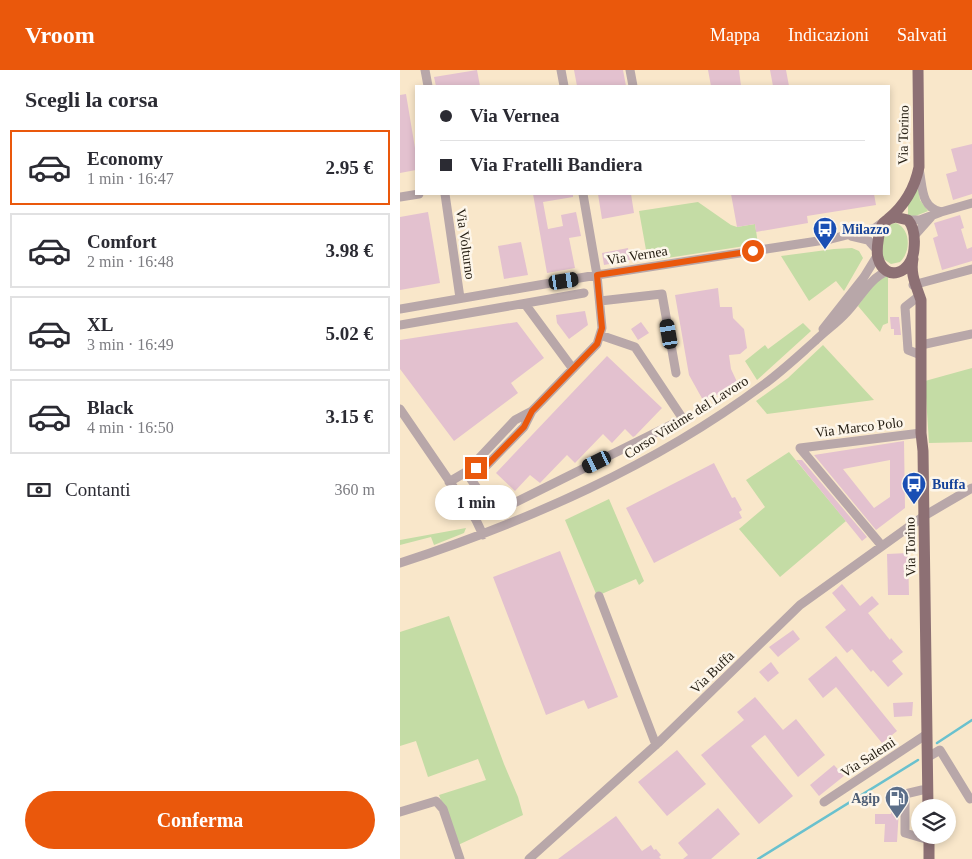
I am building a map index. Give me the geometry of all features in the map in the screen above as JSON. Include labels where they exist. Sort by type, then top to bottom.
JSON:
[{"type":"main road","name":"Via Torino","points":[[907,198],[916,179],[919,167],[918,70]]},
{"type":"main road","points":[[892,272],[907,268],[913,258],[914,229],[907,220],[907,198]]},
{"type":"main road","points":[[907,198],[879,231],[877,253],[882,266],[906,279],[915,288]]},
{"type":"main road","points":[[886,221],[895,217],[907,220]]},
{"type":"main road","name":"Via Torino","points":[[913,258],[912,272],[921,350],[928,799]]},
{"type":"main road","points":[[929,844],[929,859]]},
{"type":"street","points":[[425,70],[428,85]]},
{"type":"street","points":[[561,70],[564,85]]},
{"type":"street","points":[[630,70],[633,85]]},
{"type":"street","points":[[919,167],[924,198],[931,208],[941,212]]},
{"type":"street","points":[[400,197],[415,195]]},
{"type":"street","name":"Via Volturno","points":[[445,195],[460,298]]},
{"type":"street","points":[[449,482],[466,472],[515,420],[532,411],[597,344],[602,328],[600,301],[583,195]]},
{"type":"street","points":[[907,220],[920,220],[972,203]]},
{"type":"street","points":[[914,236],[931,217]]},
{"type":"street","name":"Via Vernea","points":[[400,310],[597,275],[848,236],[875,228],[886,221]]},
{"type":"street","points":[[816,340],[864,276],[877,253],[868,240],[848,236]]},
{"type":"street","points":[[915,288],[972,268]]},
{"type":"street","points":[[816,340],[846,314],[876,278],[882,273],[892,272]]},
{"type":"street","points":[[400,325],[584,293]]},
{"type":"street","points":[[600,301],[662,294],[676,373]]},
{"type":"street","points":[[525,304],[573,369]]},
{"type":"street","points":[[921,350],[972,334]]},
{"type":"street","points":[[466,472],[494,513],[683,420],[635,347],[600,335]]},
{"type":"street","name":"Corso Vittime del Lavoro","points":[[400,564],[484,535],[602,482],[726,412],[765,384],[816,340]]},
{"type":"street","points":[[400,410],[476,520],[484,535]]},
{"type":"street","name":"Via Marco Polo","points":[[882,546],[800,448],[921,433]]},
{"type":"street","name":"Via Buffa","points":[[529,859],[656,745],[800,606],[924,516],[972,488]]},
{"type":"street","name":"Corso Vittime del Lavoro","points":[[400,560],[420,557]]},
{"type":"street","points":[[599,596],[656,745]]},
{"type":"street","name":"Via Salemi","points":[[824,802],[927,734]]},
{"type":"street","points":[[928,757],[940,750],[970,799]]},
{"type":"street","points":[[911,834],[906,833],[905,794],[928,790]]},
{"type":"street","points":[[400,812],[436,801],[444,809],[460,859]]},
{"type":"green space","points":[[918,186],[920,200],[928,211],[913,217],[908,215],[908,205]]},
{"type":"green space","points":[[698,202],[731,225],[737,227],[755,224],[758,244],[648,261],[639,211]]},
{"type":"green space","points":[[896,223],[901,226],[907,235],[908,247],[904,258],[900,262],[891,264],[882,258],[882,232],[891,224]]},
{"type":"green space","points":[[852,248],[859,251],[863,258],[844,291],[836,281],[809,301],[781,256],[834,249]]},
{"type":"green space","points":[[888,275],[888,323],[883,325],[880,332],[858,306],[874,283]]},
{"type":"green space","points":[[803,323],[811,331],[757,380],[745,361],[765,345],[768,349]]},
{"type":"green space","points":[[823,345],[874,400],[767,414],[756,401],[788,378]]},
{"type":"green space","points":[[972,368],[972,442],[929,443],[925,381]]},
{"type":"green space","points":[[789,452],[846,521],[780,577],[739,529],[765,507],[746,480]]},
{"type":"green space","points":[[609,499],[644,581],[639,585],[636,579],[597,596],[565,520]]},
{"type":"green space","points":[[466,528],[464,533],[434,545],[431,537],[400,545],[400,540]]},
{"type":"green space","points":[[449,616],[518,797],[523,815],[458,845],[439,795],[486,780],[478,759],[428,777],[416,741],[400,746],[400,632]]},
{"type":"building","points":[[477,70],[480,85],[436,85],[434,77]]},
{"type":"building","points":[[574,70],[623,70],[626,85],[577,85]]},
{"type":"building","points":[[708,70],[739,70],[741,85],[711,85]]},
{"type":"building","points":[[770,70],[786,70],[789,85],[773,85]]},
{"type":"building","points":[[406,94],[415,148],[415,170],[400,173],[400,95]]},
{"type":"building","points":[[972,144],[972,194],[953,200],[946,174],[957,171],[951,149]]},
{"type":"building","points":[[533,195],[573,195],[573,197],[543,202],[548,229],[563,226],[561,215],[576,212],[581,236],[569,238],[575,268],[547,273]]},
{"type":"building","points":[[598,195],[631,195],[634,213],[602,219]]},
{"type":"building","points":[[731,195],[874,195],[876,205],[807,216],[808,223],[756,232],[755,224],[737,227]]},
{"type":"building","points":[[428,212],[440,283],[400,290],[400,217]]},
{"type":"building","points":[[960,215],[964,228],[961,229],[967,249],[972,247],[972,261],[942,270],[933,238],[938,236],[934,223]]},
{"type":"building","points":[[521,242],[528,275],[504,279],[498,246]]},
{"type":"building","points":[[628,248],[630,260],[604,265],[602,253]]},
{"type":"building","points":[[718,288],[720,307],[732,307],[733,318],[744,329],[747,348],[740,354],[729,355],[731,369],[738,384],[704,402],[689,375],[675,295]]},
{"type":"building","points":[[585,311],[588,325],[569,339],[557,323],[556,315]]},
{"type":"building","points":[[890,317],[899,317],[901,335],[894,335],[894,329],[891,329]]},
{"type":"building","points":[[517,322],[544,358],[511,383],[518,393],[454,441],[400,369],[400,340]]},
{"type":"building","points":[[641,322],[649,333],[638,340],[631,329]]},
{"type":"building","points":[[607,356],[662,408],[635,436],[633,437],[625,429],[612,443],[603,434],[575,463],[567,455],[540,483],[530,475],[515,491],[496,473]]},
{"type":"building","points":[[904,441],[905,508],[876,530],[814,455]],"holes":[[[890,460],[890,497],[874,508],[843,469]]]},
{"type":"building","points":[[796,460],[802,460],[867,537],[862,541]]},
{"type":"building","points":[[714,463],[732,498],[735,497],[742,510],[739,512],[742,518],[654,563],[626,508]]},
{"type":"building","points":[[560,551],[618,697],[588,709],[584,700],[546,715],[493,577]]},
{"type":"building","points":[[908,553],[909,595],[888,595],[887,554]]},
{"type":"building","points":[[842,584],[860,606],[872,596],[879,604],[868,613],[890,640],[891,638],[903,652],[892,661],[903,674],[888,687],[873,670],[871,672],[852,649],[847,653],[825,627],[846,610],[832,593]]},
{"type":"building","points":[[793,630],[800,639],[778,657],[769,647]]},
{"type":"building","points":[[836,656],[897,731],[882,743],[836,687],[823,698],[808,679]]},
{"type":"building","points":[[771,662],[779,673],[768,682],[759,672]]},
{"type":"building","points":[[755,697],[783,730],[796,719],[825,755],[798,777],[765,735],[751,746],[793,796],[759,824],[701,755],[744,720],[737,712]]},
{"type":"building","points":[[913,702],[912,716],[894,717],[893,703]]},
{"type":"building","points":[[677,750],[706,784],[667,816],[638,782]]},
{"type":"building","points":[[834,765],[844,776],[819,796],[810,785]]},
{"type":"building","points":[[718,808],[740,834],[711,859],[683,859],[688,855],[678,843]]},
{"type":"building","points":[[891,809],[899,809],[897,842],[884,842],[885,824],[875,824],[875,814],[891,814]]},
{"type":"building","points":[[616,816],[642,851],[651,845],[661,855],[659,857],[661,859],[558,859]]},
{"type":"waterway","points":[[937,743],[972,720]]},
{"type":"waterway","points":[[758,859],[918,760]]},
{"type":"place","name":"Milazzo","points":[[825,250]]},
{"type":"place","name":"Buffa","points":[[914,505]]},
{"type":"place","name":"Agip","points":[[897,819]]},
{"type":"route","points":[[476,468],[487,465],[524,427],[532,411],[597,344],[602,328],[597,275],[753,251]]}]
